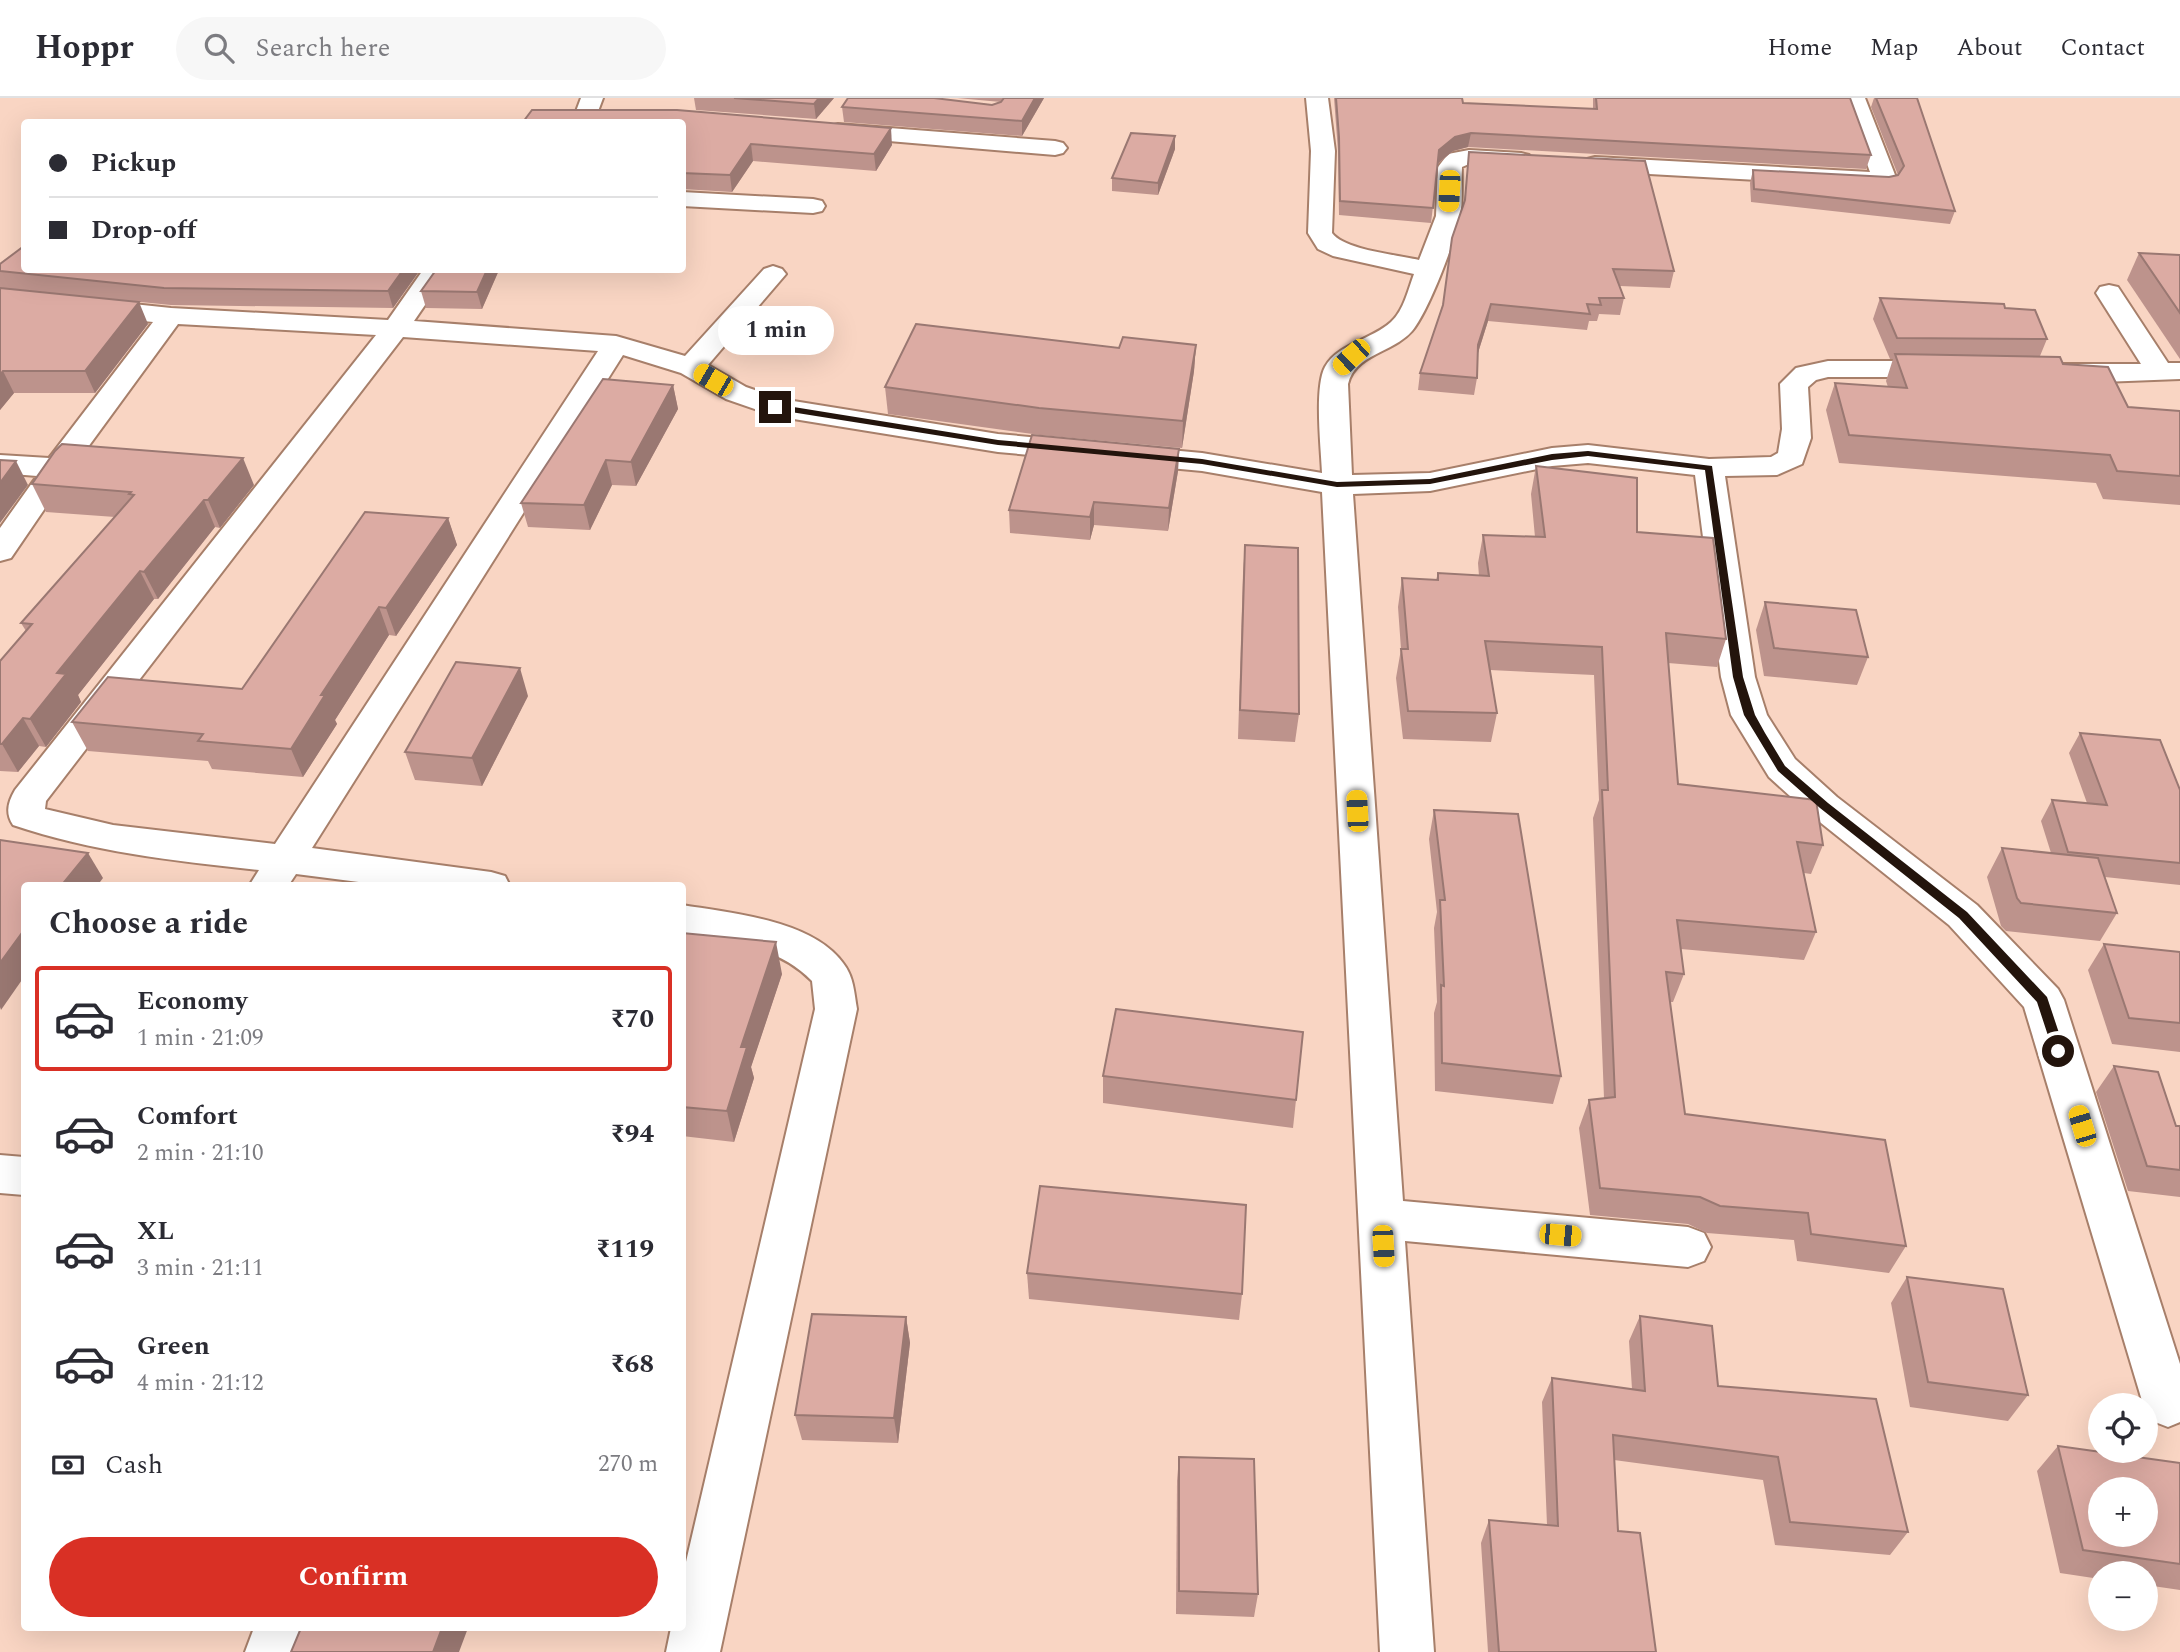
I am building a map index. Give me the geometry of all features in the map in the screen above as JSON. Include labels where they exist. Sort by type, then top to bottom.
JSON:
[{"type":"street","points":[[1317,98],[1323,151],[1320,233],[1327,244],[1342,251],[1427,269]]},
{"type":"street","points":[[1566,162],[1885,180],[1854,98]]},
{"type":"street","points":[[836,109],[817,129],[1055,148]]},
{"type":"street","points":[[588,110],[616,113]]},
{"type":"street","points":[[1407,1652],[1337,485],[1334,384],[1338,368],[1402,326],[1414,309],[1448,216],[1450,167],[1456,159],[1469,157],[1538,161]]},
{"type":"street","points":[[686,199],[813,206]]},
{"type":"street","points":[[430,882],[276,872],[189,849],[56,827],[26,816],[28,799],[395,329],[434,273]]},
{"type":"street","points":[[691,367],[773,274]]},
{"type":"street","points":[[2109,293],[2169,371]]},
{"type":"street","points":[[0,298],[171,316],[563,337],[615,344],[691,367],[736,393],[775,407],[998,443],[1202,462],[1337,485],[1430,482],[1552,457],[1588,454],[1709,468],[1777,466],[1791,458],[1799,429],[1793,407],[1794,384],[1806,374],[1828,369],[1964,369]]},
{"type":"street","points":[[0,551],[57,468],[171,316]]},
{"type":"street","points":[[276,872],[615,344]]},
{"type":"street","points":[[2035,371],[2102,374],[2169,371]]},
{"type":"street","points":[[0,464],[57,468]]},
{"type":"street","points":[[1709,468],[1738,677],[1749,715],[1782,768],[1824,806],[1963,915],[2043,1000],[2168,1404]]},
{"type":"street","points":[[686,920],[750,932],[802,948],[830,973],[836,1009],[693,1652]]},
{"type":"street","points":[[0,1174],[21,1176]]},
{"type":"street","points":[[1381,1219],[1688,1247]]},
{"type":"street","points":[[272,1652],[280,1631]]},
{"type":"building","points":[[734,98],[819,98],[814,104]]},
{"type":"building","points":[[848,98],[934,98],[992,105],[1004,98],[1035,98],[1022,121],[842,107]]},
{"type":"building","points":[[1336,98],[1462,98],[1463,103],[1597,109],[1596,98],[1850,98],[1871,155],[1471,133],[1455,137],[1439,150],[1433,208],[1340,201]]},
{"type":"building","points":[[1876,98],[1917,98],[1955,211],[1754,189],[1753,170],[1889,177],[1898,175],[1904,166]]},
{"type":"building","points":[[532,110],[677,110],[891,128],[874,154],[751,144],[730,175],[686,173],[686,119],[525,119]]},
{"type":"building","points":[[1131,133],[1175,136],[1158,183],[1112,178]]},
{"type":"building","points":[[1469,152],[1645,161],[1674,271],[1613,269],[1624,298],[1599,298],[1601,305],[1587,304],[1590,314],[1491,304],[1478,345],[1477,378],[1420,373],[1443,305],[1452,238],[1465,200]]},
{"type":"building","points":[[21,248],[21,273],[401,273],[388,291],[164,288],[0,271],[0,264]]},
{"type":"building","points":[[2139,253],[2180,255],[2180,313]]},
{"type":"building","points":[[434,273],[486,273],[477,292],[421,291]]},
{"type":"building","points":[[0,288],[139,302],[85,371],[3,371],[0,375]]},
{"type":"building","points":[[1880,298],[2004,304],[2005,308],[2035,310],[2047,339],[1897,338]]},
{"type":"building","points":[[916,324],[1119,348],[1123,337],[1196,345],[1183,421],[1039,408],[885,387]]},
{"type":"building","points":[[1895,354],[2060,357],[2063,364],[2108,367],[2128,407],[2180,411],[2180,476],[2117,471],[2110,455],[1849,435],[1835,383],[1907,388]]},
{"type":"building","points":[[603,379],[673,385],[631,462],[606,460],[584,505],[521,503]]},
{"type":"building","points":[[1032,435],[1179,449],[1169,508],[1094,502],[1090,517],[1009,510]]},
{"type":"building","points":[[62,444],[243,458],[144,572],[140,571],[57,673],[66,674],[30,719],[23,718],[0,744],[0,661],[32,624],[21,623],[134,495],[129,494],[131,492],[32,484]]},
{"type":"building","points":[[0,460],[16,461],[0,483]]},
{"type":"building","points":[[1536,466],[1637,478],[1637,532],[1713,538],[1726,639],[1666,633],[1678,784],[1816,800],[1823,845],[1797,842],[1816,932],[1677,920],[1684,974],[1666,972],[1685,1114],[1885,1140],[1906,1246],[1811,1234],[1808,1213],[1720,1206],[1700,1197],[1600,1188],[1589,1100],[1615,1097],[1602,790],[1608,790],[1602,647],[1485,641],[1497,713],[1408,711],[1401,649],[1408,649],[1402,578],[1438,580],[1438,573],[1489,576],[1483,535],[1545,537]]},
{"type":"building","points":[[365,512],[448,518],[386,608],[379,607],[321,695],[325,695],[291,749],[198,741],[203,734],[72,722],[108,677],[242,689]]},
{"type":"building","points":[[1245,545],[1298,548],[1299,714],[1240,710]]},
{"type":"building","points":[[1765,602],[1856,610],[1868,657],[1774,648]]},
{"type":"building","points":[[456,662],[520,668],[472,758],[405,752]]},
{"type":"building","points":[[2080,733],[2160,740],[2180,790],[2180,863],[2068,852],[2052,800],[2107,805]]},
{"type":"building","points":[[1434,810],[1518,814],[1561,1076],[1442,1063],[1441,985],[1444,986],[1440,900],[1445,900]]},
{"type":"building","points":[[0,840],[88,853],[64,882],[21,882],[21,934],[0,963]]},
{"type":"building","points":[[2002,848],[2098,858],[2117,913],[2021,903],[2017,898]]},
{"type":"building","points":[[686,933],[776,942],[741,1047],[747,1047],[727,1111],[686,1107]]},
{"type":"building","points":[[2104,944],[2180,952],[2180,1023],[2129,1018]]},
{"type":"building","points":[[1116,1009],[1303,1032],[1296,1100],[1103,1076]]},
{"type":"building","points":[[2114,1066],[2158,1072],[2176,1126],[2180,1126],[2180,1170],[2147,1166]]},
{"type":"building","points":[[1040,1186],[1246,1205],[1242,1294],[1027,1273]]},
{"type":"building","points":[[1907,1277],[2003,1289],[2028,1395],[1928,1382]]},
{"type":"building","points":[[812,1314],[906,1317],[894,1418],[795,1415]]},
{"type":"building","points":[[1640,1316],[1712,1326],[1718,1386],[1876,1399],[1908,1532],[1790,1522],[1778,1457],[1613,1435],[1618,1531],[1640,1533],[1656,1652],[1499,1652],[1489,1520],[1558,1526],[1552,1378],[1645,1391]]},
{"type":"building","points":[[2058,1446],[2088,1450],[2088,1463],[2158,1463],[2158,1460],[2180,1463],[2180,1564],[2083,1550]]},
{"type":"building","points":[[1179,1457],[1254,1459],[1258,1594],[1179,1591]]},
{"type":"building","points":[[300,1631],[441,1631],[433,1652],[291,1652]]},
{"type":"route","points":[[775,407],[998,443],[1202,462],[1337,485],[1430,482],[1552,457],[1588,454],[1709,468],[1738,677],[1749,715],[1782,768],[1824,806],[1963,915],[2043,1000],[2058,1051]]}]
